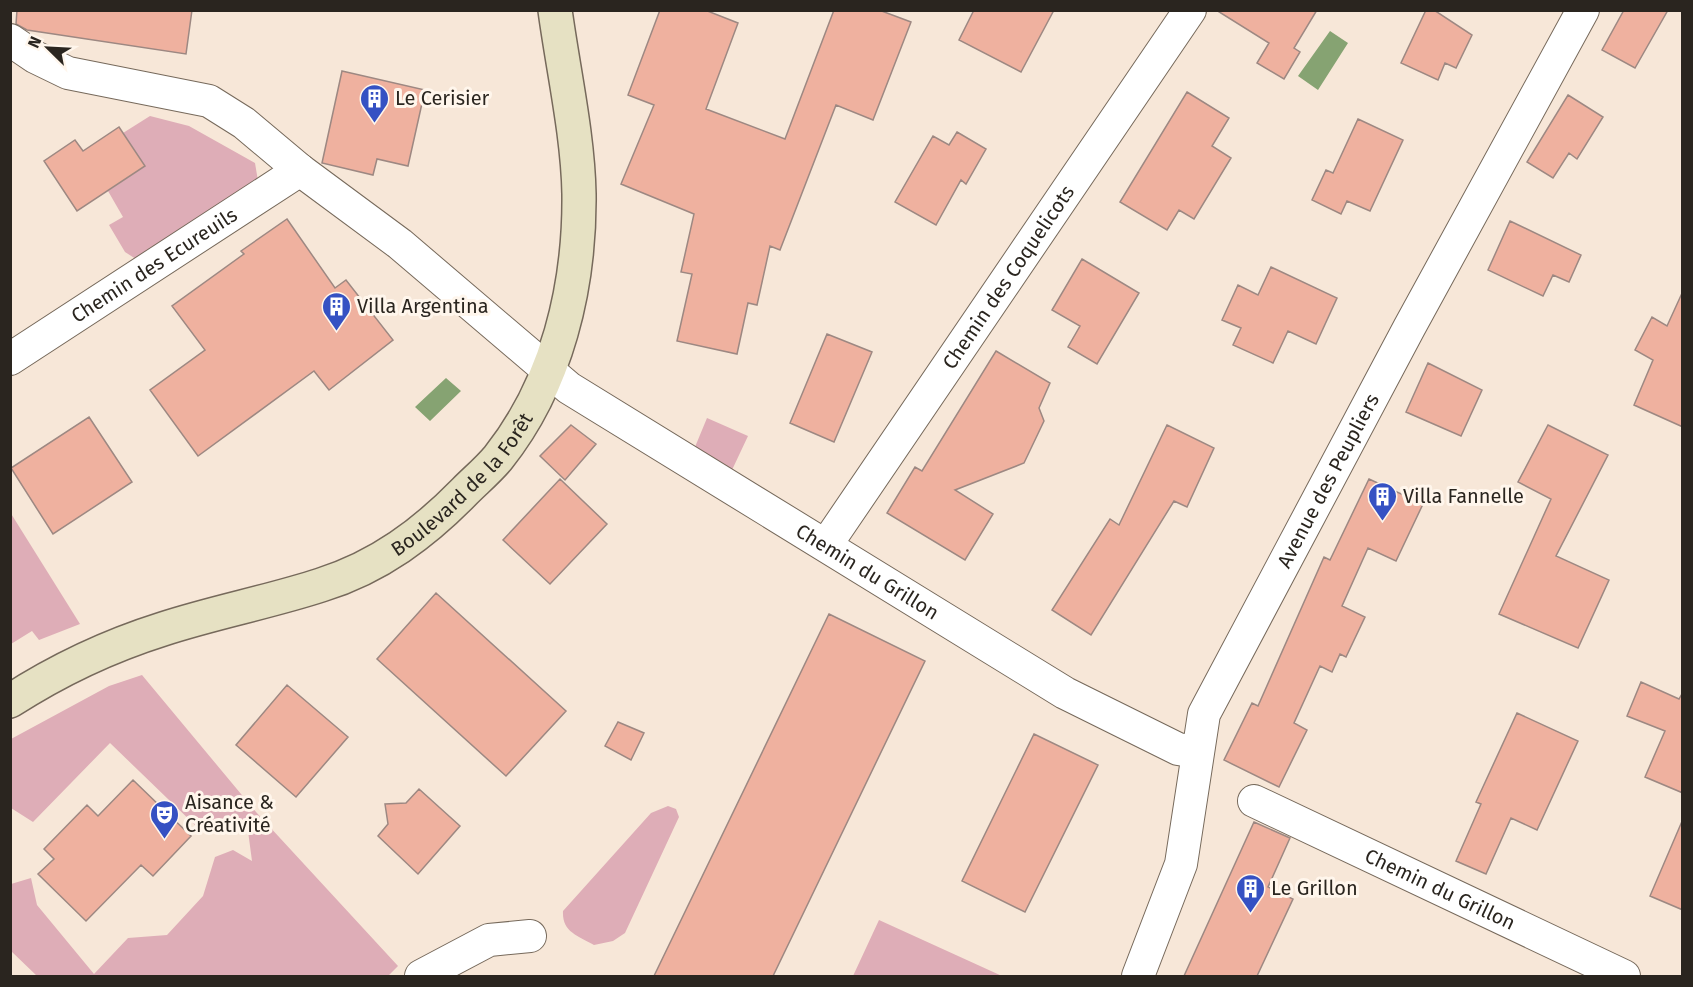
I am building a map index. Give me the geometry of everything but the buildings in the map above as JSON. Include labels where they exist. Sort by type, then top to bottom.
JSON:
[{"type":"street","name":"Boulevard de la Forêt","points":[[10,701],[49,676],[121,644],[164,628],[321,585],[362,569],[399,549],[433,524],[497,458],[525,418],[548,371],[566,320],[577,255],[579,192],[555,10]]},
{"type":"street","name":"Chemin des Coquelicots","points":[[826,545],[1190,10]]},
{"type":"street","name":"Avenue des Peupliers","points":[[1138,976],[1182,864],[1204,714],[1415,318],[1583,10]]},
{"type":"street","name":"Chemin du Grillon","points":[[10,40],[35,57],[68,73],[209,101],[244,123],[300,170],[400,244],[548,371],[589,400],[774,516],[826,545],[1065,693],[1178,749],[1197,752]]},
{"type":"street","name":"Chemin des Ecureuils","points":[[10,359],[300,170]]},
{"type":"street","name":"Chemin du Grillon","points":[[1254,801],[1624,976]]},
{"type":"street","points":[[421,976],[489,940],[530,936]]},
{"type":"shaded area","points":[[1330,31],[1348,43],[1318,90],[1298,76]]},
{"type":"shaded area","points":[[150,116],[189,126],[255,163],[258,181],[139,261],[125,252],[109,225],[123,217],[108,191],[145,166],[123,133]]},
{"type":"shaded area","points":[[446,378],[461,391],[430,421],[415,407]]},
{"type":"shaded area","points":[[707,418],[748,436],[732,470],[695,447]]},
{"type":"shaded area","points":[[10,512],[80,624],[39,640],[32,631],[11,644]]},
{"type":"shaded area","points":[[142,675],[256,812],[398,966],[388,976],[37,976],[11,951],[11,884],[31,878],[37,905],[94,974],[128,938],[167,935],[203,896],[215,857],[233,850],[252,861],[248,831],[198,828],[110,743],[33,822],[11,808],[11,739],[109,686]]},
{"type":"shaded area","points":[[668,806],[676,809],[679,817],[625,933],[613,941],[594,945],[576,935],[565,924],[563,911],[651,813]]},
{"type":"shaded area","points":[[879,920],[1002,976],[853,976]]},
{"type":"place","name":"Le Cerisier","points":[[374,124]]},
{"type":"place","name":"Villa Argentina","points":[[336,332]]},
{"type":"place","name":"Villa Fannelle","points":[[1382,522]]},
{"type":"place","name":"Aisance & Créativité","points":[[164,840]]},
{"type":"place","name":"Le Grillon","points":[[1250,914]]}]
